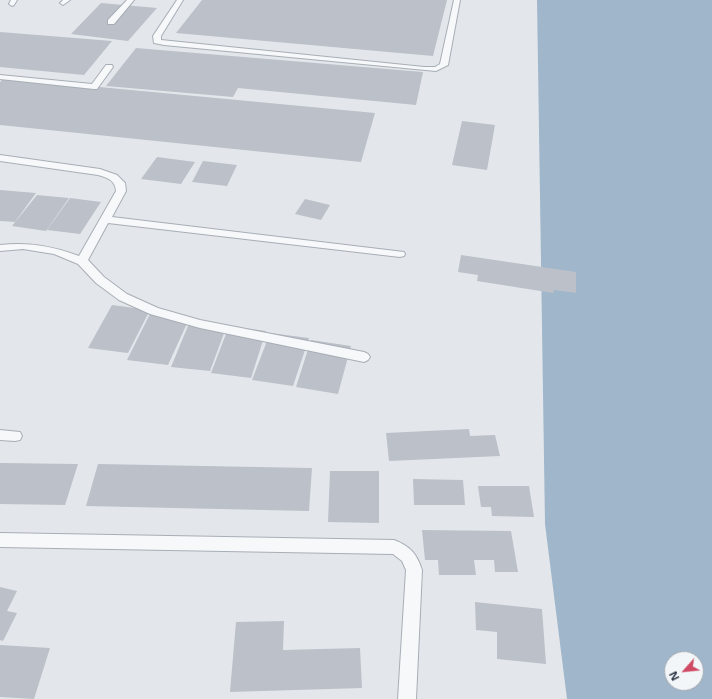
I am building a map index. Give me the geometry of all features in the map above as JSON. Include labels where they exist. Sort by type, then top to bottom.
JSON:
[{"type":"lane","points":[[111,22],[131,0]]},
{"type":"lane","points":[[180,0],[156,36],[156,41],[424,69],[436,69],[444,65],[457,0]]},
{"type":"lane","points":[[0,78],[94,87],[109,67]]},
{"type":"lane","points":[[0,158],[100,172],[114,177],[120,183],[121,191],[82,261]]},
{"type":"lane","points":[[105,219],[400,254]]},
{"type":"lane","points":[[0,248],[23,246],[56,251],[82,261],[100,280],[123,297],[154,311],[200,324],[364,357]]},
{"type":"lane","points":[[0,435],[15,436]]},
{"type":"lane","points":[[0,540],[394,547],[403,550],[411,559],[414,570],[406,699]]},
{"type":"water","points":[[537,0],[712,0],[712,699],[567,699],[545,524]]},
{"type":"building","points":[[202,0],[447,0],[433,56],[176,33]]},
{"type":"building","points":[[101,3],[157,8],[128,41],[71,34]]},
{"type":"building","points":[[0,32],[112,41],[84,75],[0,67]]},
{"type":"building","points":[[136,48],[423,72],[416,105],[238,88],[233,97],[106,86]]},
{"type":"building","points":[[4,78],[375,113],[361,162],[0,125],[0,82]]},
{"type":"building","points":[[462,121],[495,125],[487,170],[452,165]]},
{"type":"building","points":[[157,157],[195,162],[181,184],[141,179]]},
{"type":"building","points":[[203,161],[237,165],[227,186],[192,182]]},
{"type":"building","points":[[0,190],[36,193],[15,222],[0,221]]},
{"type":"building","points":[[37,195],[69,198],[46,231],[12,226]]},
{"type":"building","points":[[70,198],[101,202],[80,234],[47,230]]},
{"type":"building","points":[[305,199],[330,205],[321,220],[295,214]]},
{"type":"building","points":[[461,255],[576,272],[576,293],[554,290],[553,293],[477,281],[478,275],[458,272]]},
{"type":"building","points":[[112,305],[150,310],[128,353],[88,348]]},
{"type":"building","points":[[150,314],[189,319],[168,365],[127,360]]},
{"type":"building","points":[[190,321],[227,325],[210,371],[171,367]]},
{"type":"building","points":[[229,326],[266,331],[251,378],[211,373]]},
{"type":"building","points":[[270,333],[309,338],[293,386],[252,380]]},
{"type":"building","points":[[311,340],[351,346],[338,394],[296,387]]},
{"type":"building","points":[[469,429],[470,436],[495,435],[500,456],[389,461],[386,433]]},
{"type":"building","points":[[0,463],[78,464],[65,505],[0,504]]},
{"type":"building","points":[[98,464],[312,468],[309,511],[86,506]]},
{"type":"building","points":[[330,471],[379,471],[379,523],[328,522]]},
{"type":"building","points":[[413,479],[463,480],[465,505],[414,505]]},
{"type":"building","points":[[478,486],[529,486],[534,517],[492,516],[491,507],[481,507]]},
{"type":"building","points":[[422,530],[511,531],[518,572],[495,572],[494,560],[474,560],[476,575],[439,575],[438,560],[425,560]]},
{"type":"building","points":[[0,587],[17,591],[7,611],[17,613],[3,641],[0,640]]},
{"type":"building","points":[[475,602],[542,609],[546,664],[497,659],[497,632],[476,630]]},
{"type":"building","points":[[284,621],[283,650],[360,648],[362,688],[230,692],[236,622]]},
{"type":"building","points":[[0,645],[50,648],[34,699],[0,697]]}]
